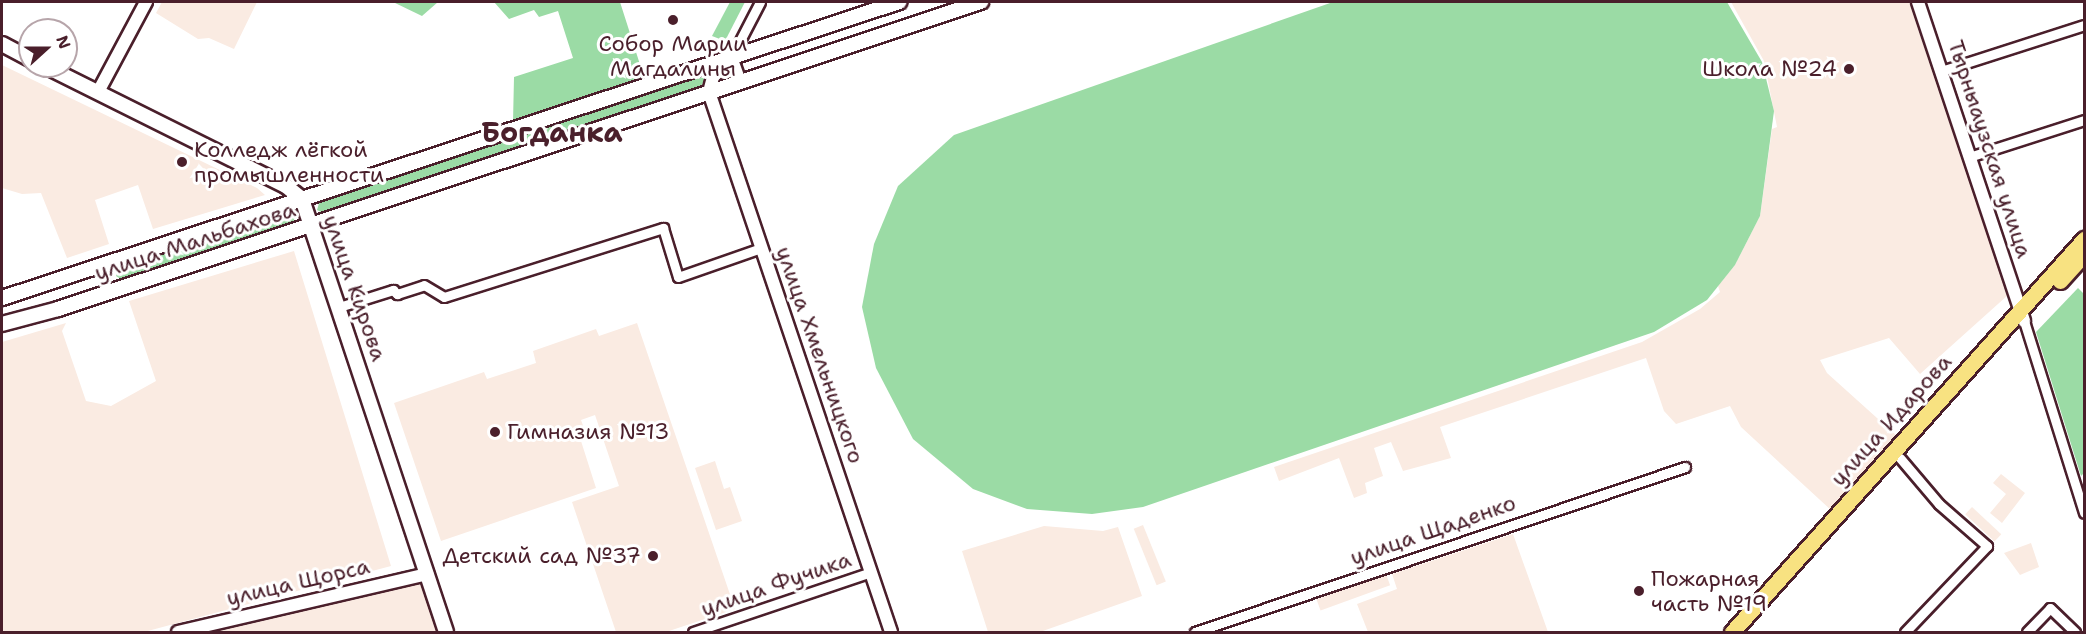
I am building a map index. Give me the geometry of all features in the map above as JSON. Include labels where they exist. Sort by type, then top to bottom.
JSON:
[{"type":"main road","name":"улица Мальбахова","points":[[2,298],[899,2]]},
{"type":"main road","name":"улица Мальбахова","points":[[2,324],[311,225],[981,2]]},
{"type":"main road","points":[[2,44],[18,53]]},
{"type":"main road","name":"улица Кирова","points":[[69,78],[286,186],[302,199],[446,633]]},
{"type":"main road","name":"улица Идарова","points":[[1745,633],[2023,316],[2085,239]]},
{"type":"main road","name":"улица Идарова","points":[[1732,633],[2023,316],[2085,254]]},
{"type":"street","points":[[98,92],[146,2]]},
{"type":"street","points":[[709,92],[713,77],[732,56],[760,2]]},
{"type":"street","name":"Тырныаузская улица","points":[[1918,2],[2023,316]]},
{"type":"street","points":[[1941,71],[2085,25]]},
{"type":"street","points":[[732,56],[741,81]]},
{"type":"street","points":[[702,67],[713,77]]},
{"type":"street","name":"улица Хмельницкого","points":[[709,92],[891,633]]},
{"type":"street","points":[[1970,158],[2085,120]]},
{"type":"street","points":[[339,307],[393,290],[397,294],[424,285],[444,297],[663,228],[678,277],[761,248]]},
{"type":"street","points":[[2023,316],[2085,513]]},
{"type":"street","points":[[1900,458],[1939,504],[1987,546],[1905,633]]},
{"type":"street","name":"улица Щаденко","points":[[1195,633],[1219,629],[1684,467]]},
{"type":"street","name":"улица Фучика","points":[[693,633],[872,572]]},
{"type":"street","name":"улица Щорса","points":[[178,633],[427,574]]},
{"type":"street","points":[[2027,633],[2050,608],[2075,633]]},
{"type":"shaded area","points":[[162,2],[257,2],[234,49],[209,38],[198,39],[156,13]]},
{"type":"shaded area","points":[[1731,2],[1909,2],[2008,295],[1920,374],[1889,338],[1820,360],[1827,373],[1897,436],[1832,511],[1741,427],[1730,406],[1676,424],[1664,411],[1646,358],[1440,427],[1451,458],[1403,471],[1391,442],[1374,448],[1383,476],[1365,483],[1367,493],[1354,498],[1339,458],[1279,481],[1274,467],[1642,342],[1700,309],[1720,292],[1718,286],[1735,265],[1760,216],[1772,129],[1777,127],[1764,61]]},
{"type":"shaded area","points":[[2,65],[18,73],[18,78],[29,78],[257,188],[265,195],[153,229],[138,185],[95,200],[109,244],[67,258],[41,193],[22,194],[2,188]]},
{"type":"shaded area","points":[[294,251],[391,566],[144,632],[2,632],[2,342],[66,323],[62,331],[86,401],[111,406],[156,381],[129,301]]},
{"type":"shaded area","name":"Гимназия №13","points":[[637,323],[735,609],[666,632],[616,632],[572,502],[619,486],[595,415],[581,420],[588,439],[581,441],[596,488],[441,541],[394,403],[484,372],[487,379],[536,363],[533,351],[596,329],[599,336]]},
{"type":"shaded area","points":[[715,461],[724,489],[730,487],[742,521],[716,530],[695,468]]},
{"type":"shaded area","points":[[2001,474],[2025,493],[2002,523],[1990,513],[2006,494],[1993,483]]},
{"type":"shaded area","points":[[1972,507],[2001,534],[1994,542],[1965,514]]},
{"type":"shaded area","points":[[1143,525],[1166,582],[1157,585],[1134,529]]},
{"type":"shaded area","points":[[1044,526],[1103,531],[1118,527],[1142,596],[1040,632],[988,632],[962,551]]},
{"type":"shaded area","points":[[1513,534],[1548,632],[1368,632],[1357,604],[1397,589],[1392,574]]},
{"type":"shaded area","points":[[2031,543],[2039,567],[2020,575],[2004,553]]},
{"type":"shaded area","points":[[427,574],[446,632],[178,632]]},
{"type":"shaded area","points":[[1386,574],[1390,585],[1321,611],[1316,599]]},
{"type":"green space","points":[[393,2],[438,2],[422,16]]},
{"type":"green space","points":[[494,2],[620,2],[644,77],[513,122],[514,77],[573,58],[558,11],[539,17],[534,10],[509,19]]},
{"type":"green space","points":[[730,2],[745,2],[725,41],[712,36]]},
{"type":"green space","points":[[1333,2],[1727,2],[1762,62],[1774,111],[1760,216],[1735,265],[1707,300],[1654,332],[1143,507],[1092,514],[1027,509],[973,489],[913,439],[876,368],[862,307],[874,244],[898,186],[954,135]]},
{"type":"green space","points":[[696,75],[705,79],[700,88],[325,214],[317,210],[320,200]]},
{"type":"green space","points":[[286,213],[295,216],[293,224],[122,280],[116,276],[119,268]]},
{"type":"green space","points":[[2078,288],[2084,294],[2084,473],[2081,476],[2036,332]]},
{"type":"place","name":"Собор Марии Магдалины","points":[[673,20]]},
{"type":"place","name":"Школа №24","points":[[1849,69]]},
{"type":"place","name":"Колледж лёгкой промышленности","points":[[182,162]]},
{"type":"place","name":"Гимназия №13","points":[[495,432]]},
{"type":"place","name":"Детский сад №37","points":[[653,556]]},
{"type":"place","name":"Пожарная часть №19","points":[[1639,591]]},
{"type":"district","name":"Богданка","points":[[552,132]]}]
